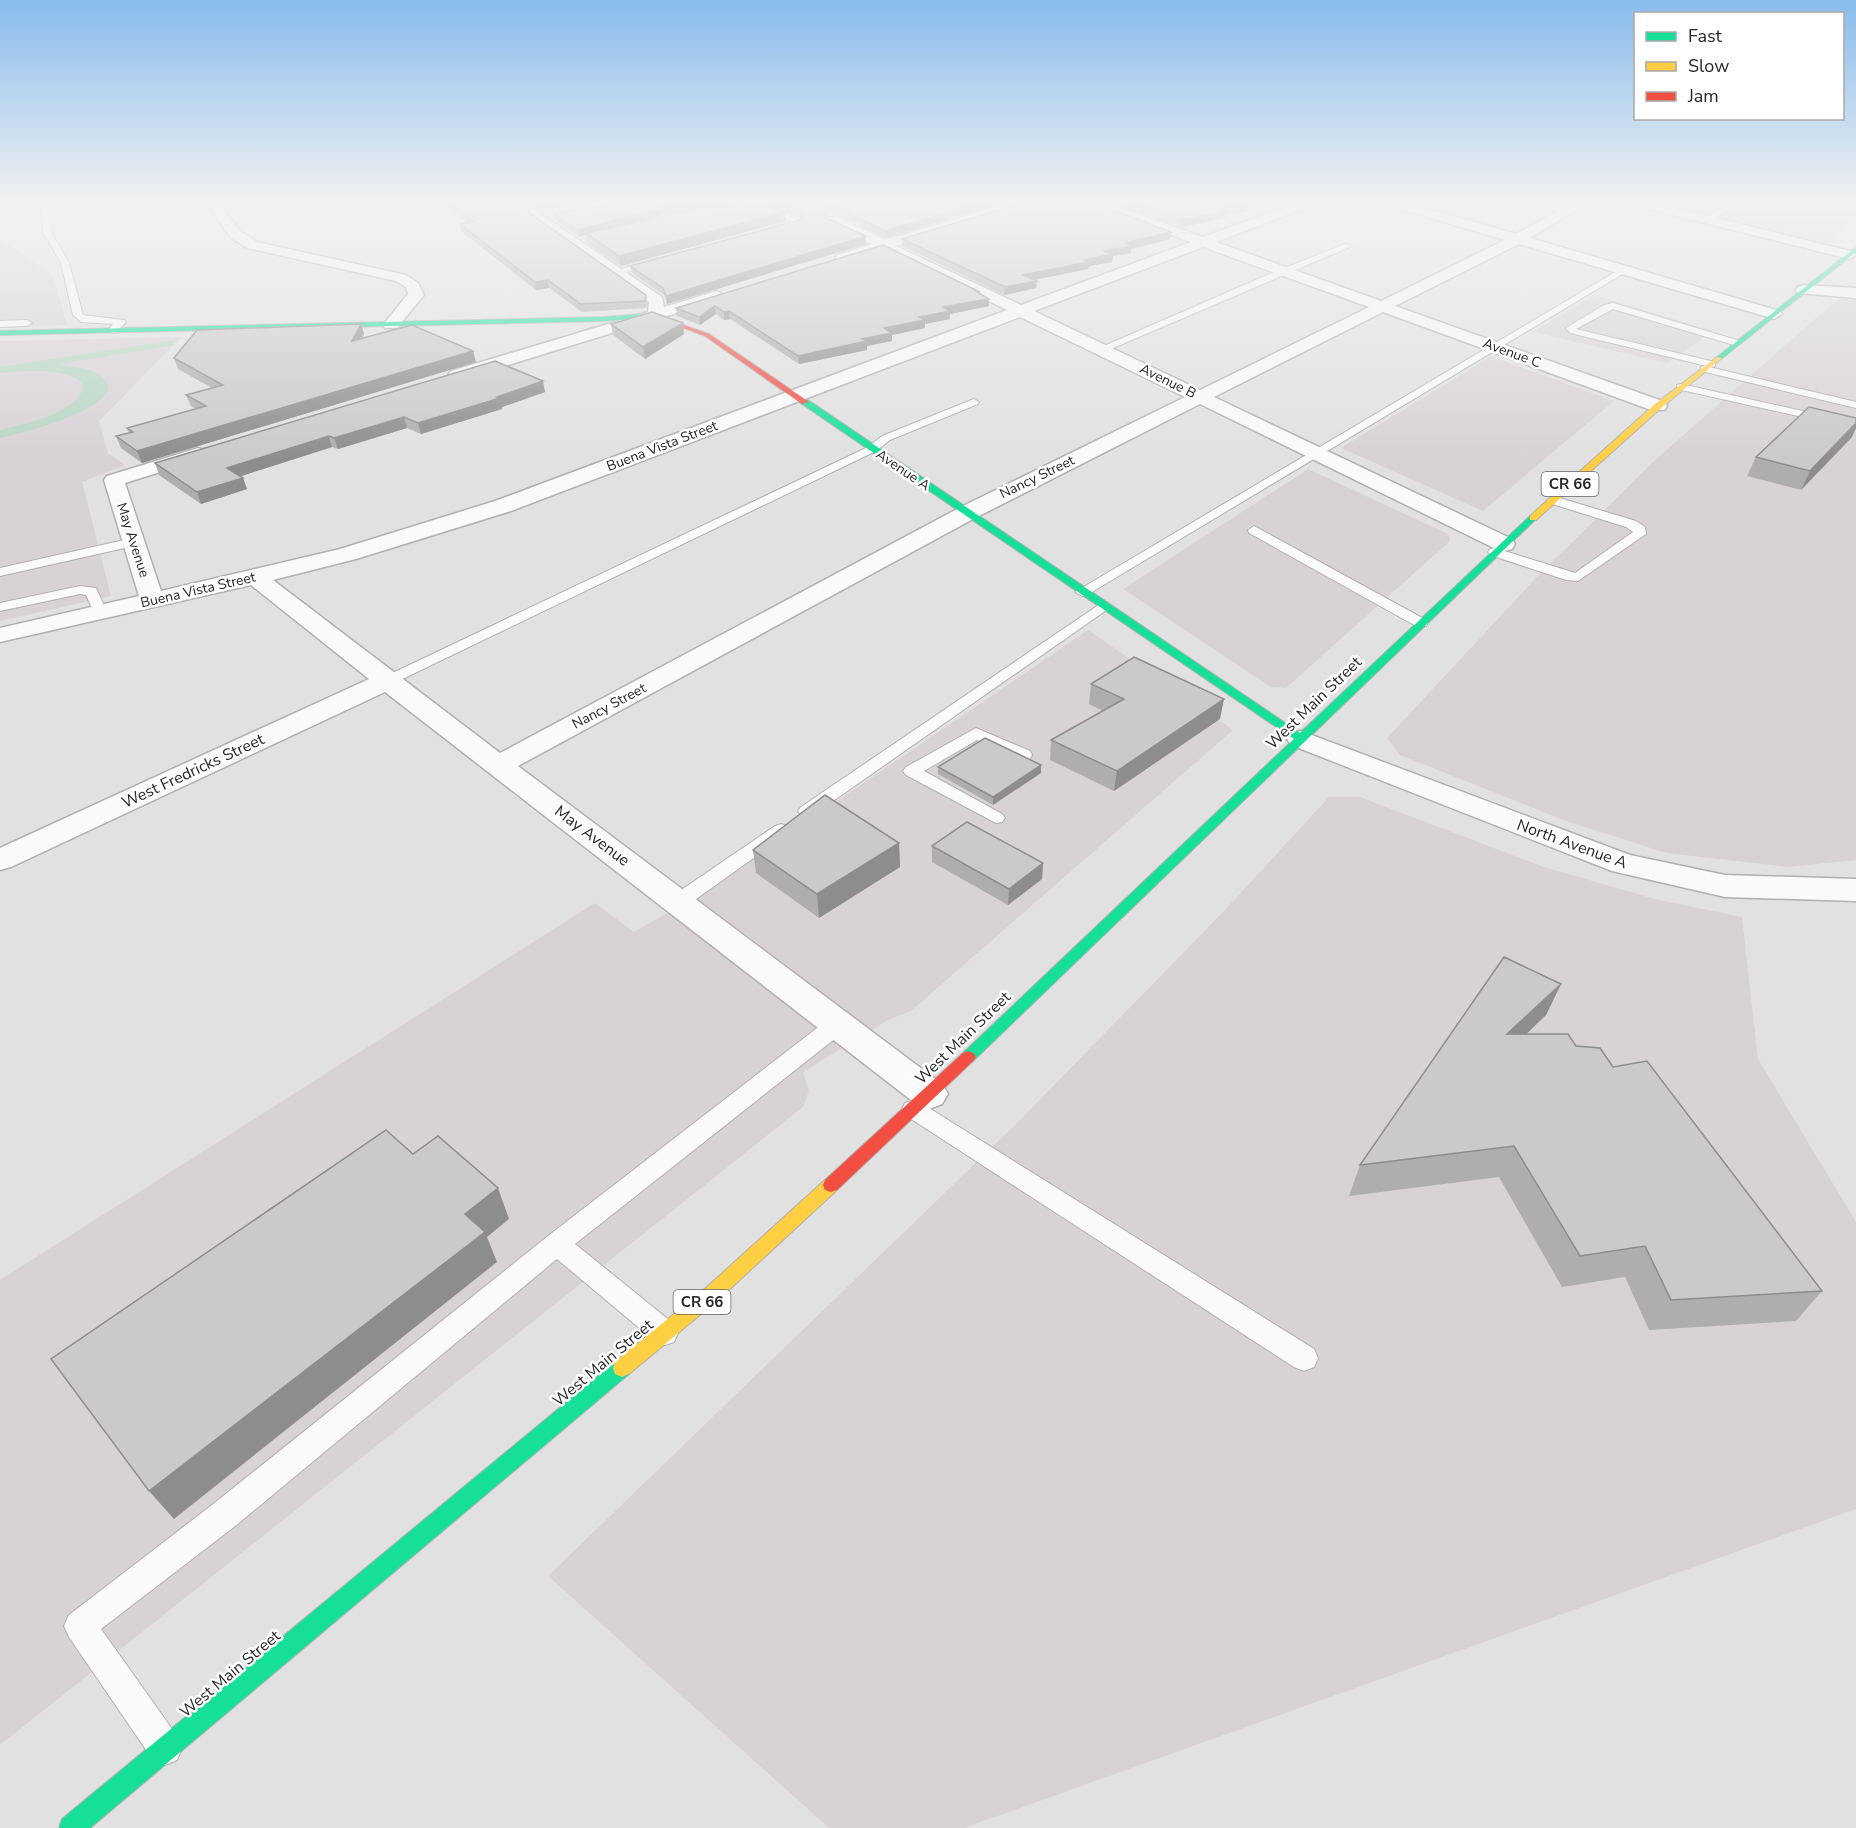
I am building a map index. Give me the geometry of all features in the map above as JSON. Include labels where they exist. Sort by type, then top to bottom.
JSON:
[{"type":"main road","name":"West Main Street","points":[[71,1828],[713,1293],[921,1101],[1499,548],[1658,406],[1803,290]]},
{"type":"main road","points":[[0,333],[391,325],[604,319],[654,315]]},
{"type":"main road","name":"Avenue A","points":[[654,315],[707,335],[1301,739]]},
{"type":"street","points":[[391,325],[416,295],[415,288]]},
{"type":"street","points":[[640,288],[657,300],[654,315]]},
{"type":"street","name":"Avenue B","points":[[977,288],[1315,452],[1499,548]]},
{"type":"street","name":"Buena Vista Street","points":[[0,635],[255,577],[360,550],[503,506],[1080,288]]},
{"type":"street","name":"Avenue C","points":[[1333,288],[1658,406]]},
{"type":"street","name":"Nancy Street","points":[[499,765],[967,513],[1417,288]]},
{"type":"street","points":[[1687,288],[1774,314]]},
{"type":"street","points":[[1803,290],[1856,293]]},
{"type":"street","points":[[441,380],[732,291]]},
{"type":"street","name":"May Avenue","points":[[152,600],[114,480],[215,449]]},
{"type":"street","name":"May Avenue","points":[[255,577],[387,681],[838,1024],[921,1101]]},
{"type":"street","name":"West Fredricks Street","points":[[0,860],[387,681]]},
{"type":"street","name":"North Avenue A","points":[[1301,739],[1623,864],[1725,886],[1856,890]]},
{"type":"lane","points":[[71,288],[81,319],[121,322],[112,331]]},
{"type":"lane","points":[[1102,349],[1244,288]]},
{"type":"lane","points":[[1082,592],[1594,288]]},
{"type":"lane","points":[[1737,343],[1613,306],[1607,307],[1572,328],[1574,331],[1856,405]]},
{"type":"lane","points":[[0,324],[27,323]]},
{"type":"lane","points":[[1681,387],[1856,426]]},
{"type":"lane","points":[[387,681],[872,449],[886,438],[974,402]]},
{"type":"lane","points":[[1499,548],[1571,577],[1578,577],[1639,534],[1640,530],[1630,524],[1553,500]]},
{"type":"lane","points":[[1254,530],[1421,623]]},
{"type":"lane","points":[[0,572],[133,542]]},
{"type":"lane","points":[[0,607],[80,590],[91,591],[100,612]]},
{"type":"lane","points":[[678,902],[1103,606]]},
{"type":"lane","points":[[996,818],[912,771],[976,733],[1024,755]]},
{"type":"lane","points":[[166,1749],[80,1626],[223,1516],[557,1244],[838,1024]]},
{"type":"lane","points":[[921,1101],[1304,1359]]},
{"type":"lane","points":[[557,1244],[665,1334]]},
{"type":"shaded area","points":[[0,288],[57,288],[67,325],[0,327]]},
{"type":"shaded area","points":[[1595,295],[1713,331],[1667,363],[1533,332]]},
{"type":"shaded area","points":[[1856,298],[1856,860],[1788,867],[1666,853],[1566,821],[1400,755],[1387,738],[1535,579],[1653,462],[1818,316],[1840,299]]},
{"type":"shaded area","points":[[182,337],[99,421],[108,453],[125,465],[82,482],[111,596],[0,621],[0,341]]},
{"type":"shaded area","points":[[1490,357],[1614,401],[1483,511],[1341,448]]},
{"type":"shaded area","points":[[1308,469],[1448,534],[1450,541],[1286,688],[1271,687],[1123,589]]},
{"type":"shaded area","points":[[1088,630],[1233,730],[911,1011],[888,1020],[803,1072],[809,1091],[803,1107],[0,1745],[0,1280],[595,903],[634,932],[707,890]]},
{"type":"shaded area","points":[[1329,797],[1360,797],[1544,867],[1655,899],[1742,917],[1758,1059],[1856,1222],[1856,1509],[964,1828],[829,1828],[548,1576],[1017,1123],[1224,911]]},
{"type":"green space","points":[[176,340],[170,346],[59,364],[97,373],[108,388],[103,398],[89,408],[69,417],[0,438],[0,430],[35,421],[61,411],[79,396],[84,386],[69,375],[45,371],[0,373],[0,367]]},
{"type":"building","points":[[559,288],[636,288],[646,295],[645,301],[581,304]]},
{"type":"building","points":[[663,288],[692,288],[666,296]]},
{"type":"building","points":[[741,288],[972,288],[989,299],[943,307],[950,311],[919,317],[925,320],[884,328],[892,333],[862,339],[867,341],[798,356],[729,311],[724,312],[715,306],[699,317],[676,308]]},
{"type":"building","points":[[652,312],[683,323],[643,347],[611,324]]},
{"type":"building","points":[[361,324],[352,341],[412,325],[473,351],[137,451],[116,436],[133,432],[127,428],[206,406],[186,395],[223,385],[174,358],[197,330]]},
{"type":"building","points":[[495,361],[543,381],[497,397],[500,398],[418,423],[404,417],[334,438],[329,436],[227,468],[243,478],[197,492],[155,463]]},
{"type":"building","points":[[1809,407],[1856,418],[1856,423],[1810,471],[1756,457]]},
{"type":"building","points":[[1134,657],[1224,699],[1117,771],[1051,740],[1124,699],[1091,684]]},
{"type":"building","points":[[985,738],[1041,765],[993,797],[938,767]]},
{"type":"building","points":[[825,795],[899,843],[817,894],[753,850]]},
{"type":"building","points":[[967,822],[1043,863],[1009,889],[932,846]]},
{"type":"building","points":[[1504,957],[1561,984],[1507,1034],[1568,1034],[1576,1046],[1600,1048],[1613,1067],[1647,1061],[1822,1291],[1671,1300],[1645,1246],[1580,1256],[1514,1146],[1360,1165]]},
{"type":"building","points":[[386,1130],[413,1154],[438,1136],[498,1188],[465,1214],[485,1232],[149,1491],[51,1359]]},
{"type":"traffic: fast","points":[[1719,358],[1807,288]]},
{"type":"traffic: fast","points":[[0,333],[604,319],[655,315],[662,318]]},
{"type":"traffic: fast","points":[[805,402],[1301,739]]},
{"type":"traffic: fast","points":[[968,1057],[1533,518]]},
{"type":"traffic: fast","points":[[71,1828],[622,1368]]},
{"type":"traffic: slow","points":[[1533,518],[1658,406],[1719,358]]},
{"type":"traffic: slow","points":[[622,1368],[713,1293],[831,1185]]},
{"type":"traffic: jam","points":[[662,318],[707,335],[805,402]]},
{"type":"traffic: jam","points":[[831,1185],[968,1057]]}]
